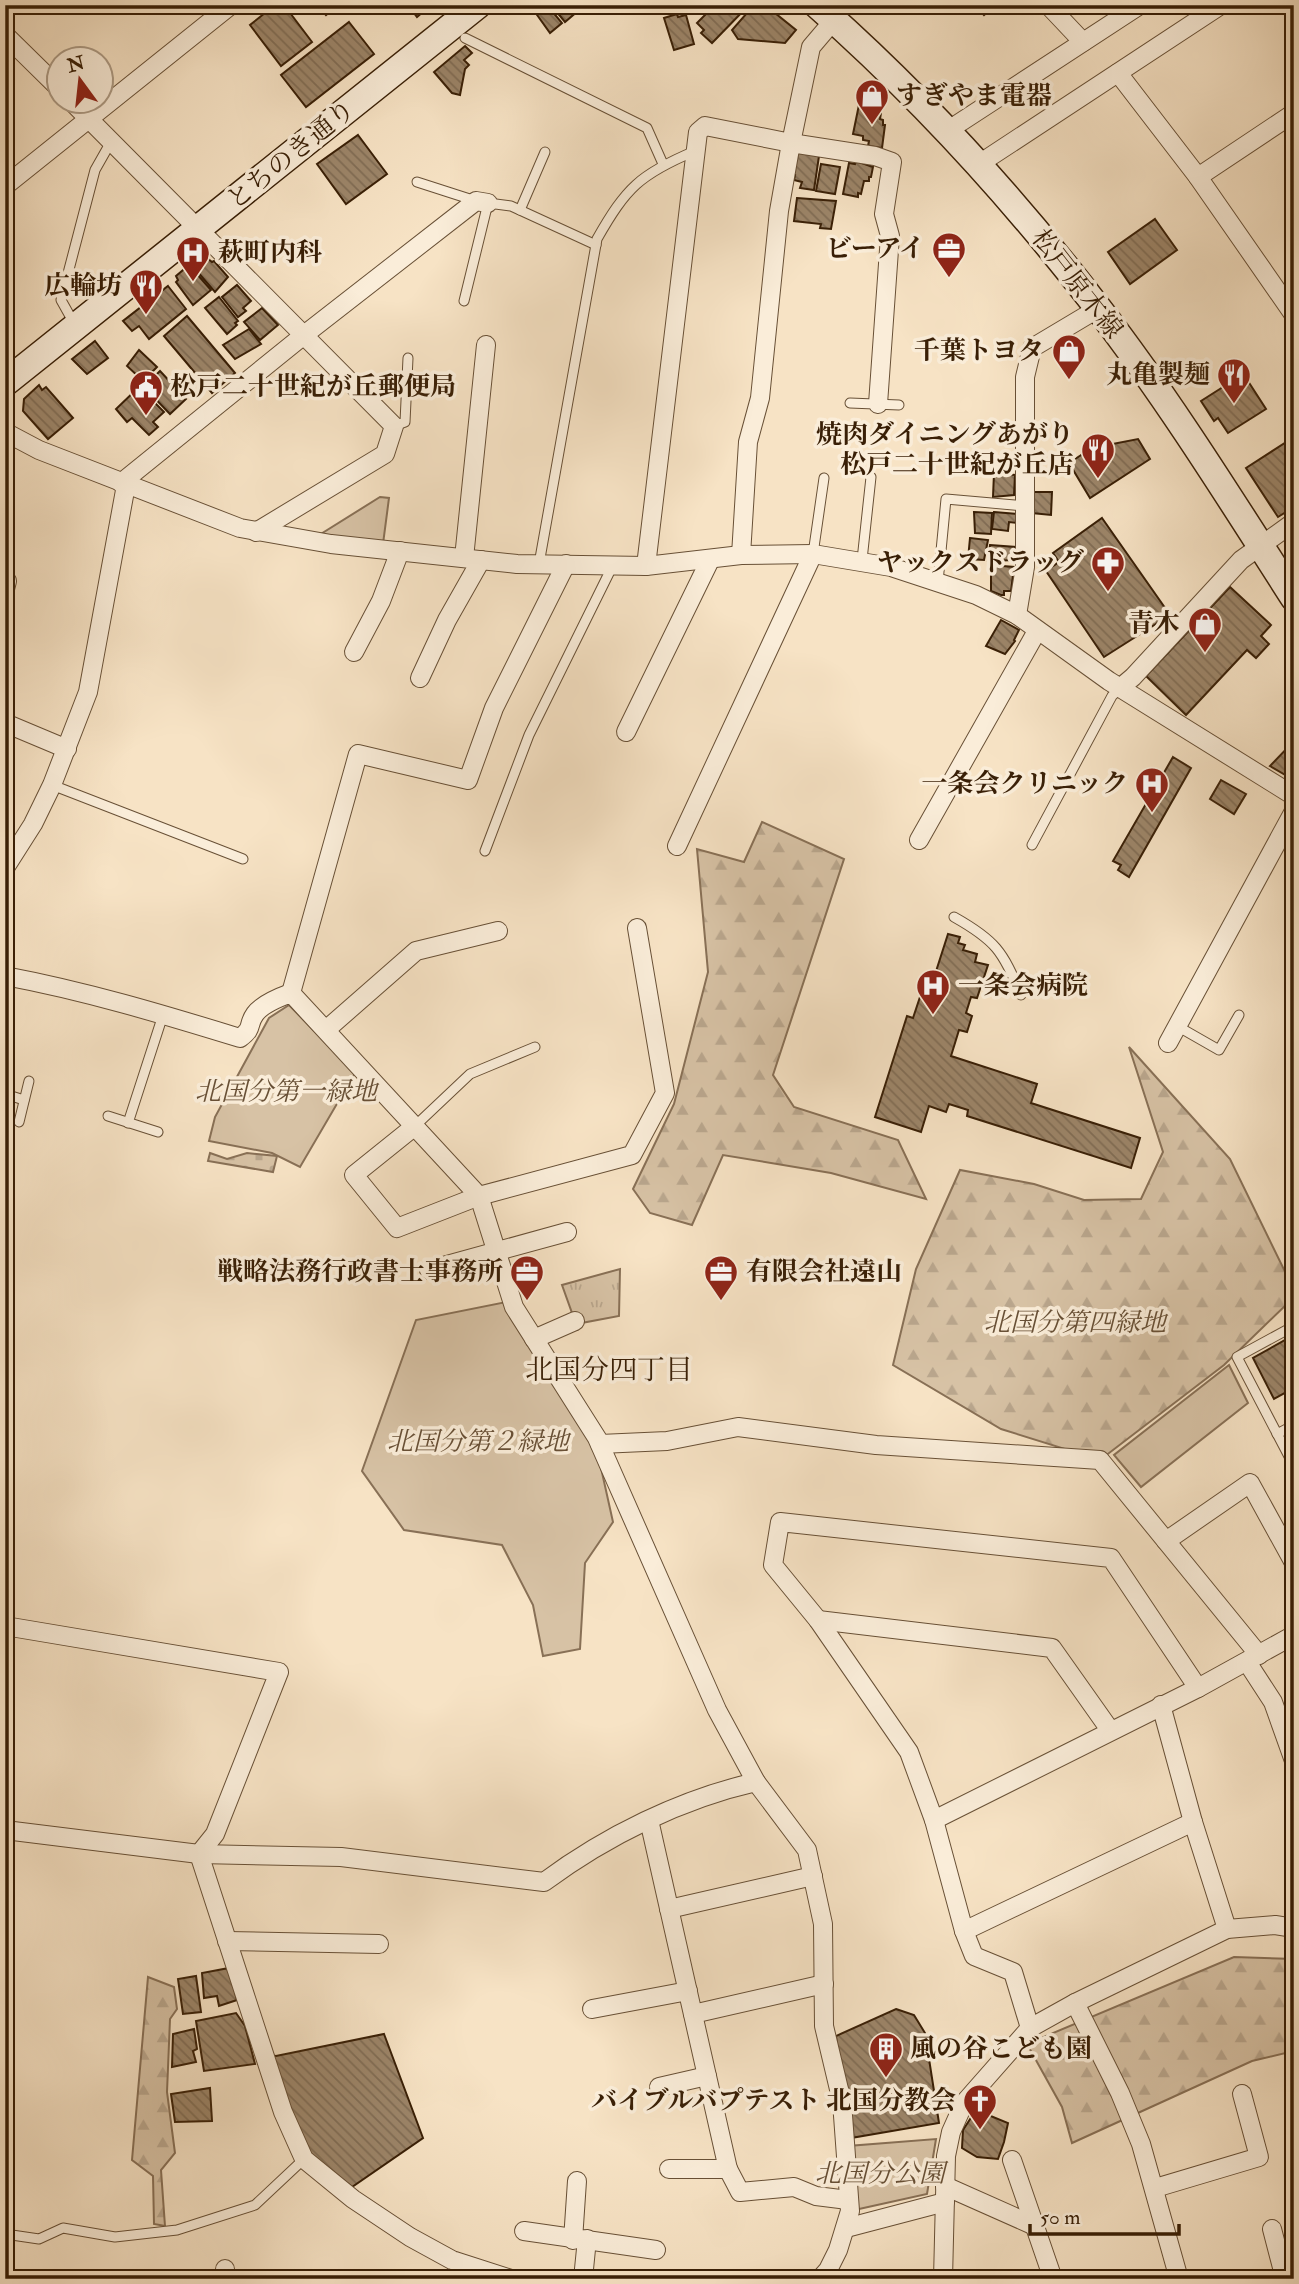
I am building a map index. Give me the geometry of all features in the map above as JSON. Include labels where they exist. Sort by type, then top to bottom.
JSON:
[{"type":"main road","name":"とちのき通り","points":[[5,383],[478,5]]},
{"type":"main road","name":"松戸原木線","points":[[825,13],[894,75],[979,164],[1098,308],[1178,421],[1294,598]]},
{"type":"street","points":[[5,9],[10,5]]},
{"type":"street","points":[[5,186],[231,5]]},
{"type":"street","points":[[1048,5],[1083,42]]},
{"type":"street","points":[[947,131],[1140,5]]},
{"type":"street","points":[[979,164],[1221,5]]},
{"type":"street","points":[[741,555],[748,442],[760,398],[779,211],[811,47],[825,13]]},
{"type":"street","points":[[5,35],[46,75]]},
{"type":"street","points":[[1118,73],[1198,177],[1294,315]]},
{"type":"street","points":[[87,116],[394,426],[385,454],[256,532]]},
{"type":"street","points":[[1198,177],[1291,119]]},
{"type":"street","points":[[646,566],[695,151],[698,132],[705,126],[874,156],[892,162],[884,215],[890,236],[878,404]]},
{"type":"street","points":[[5,868],[33,824],[52,785],[88,692],[124,484],[304,335],[482,202]]},
{"type":"street","points":[[1017,615],[1025,567],[1025,376],[1032,348],[1098,308]]},
{"type":"street","points":[[420,678],[473,559],[486,345]]},
{"type":"street","points":[[5,432],[39,450],[240,528],[331,544],[539,564],[646,566],[741,555],[813,554],[891,567],[976,595],[1017,615],[1120,688],[1294,796]]},
{"type":"street","points":[[1120,688],[1241,560],[1294,522]]},
{"type":"street","points":[[354,652],[381,601],[400,551]]},
{"type":"street","points":[[677,846],[813,554]]},
{"type":"street","points":[[626,732],[710,560]]},
{"type":"street","points":[[291,993],[358,754],[468,780],[494,708],[566,564]]},
{"type":"street","points":[[919,840],[1037,631]]},
{"type":"street","points":[[5,723],[67,749]]},
{"type":"street","points":[[1168,1043],[1294,811]]},
{"type":"street","points":[[415,1126],[354,1175],[397,1228],[479,1196],[632,1155],[665,1093],[637,928]]},
{"type":"street","points":[[327,1029],[416,951],[498,931]]},
{"type":"street","points":[[5,976],[40,982],[240,1038],[249,1031],[255,1014],[278,998],[291,993]]},
{"type":"street","points":[[291,993],[479,1196],[514,1307],[600,1444],[717,1710],[756,1782],[807,1850],[823,1924],[824,2026],[842,2102],[850,2211],[833,2260],[820,2279]]},
{"type":"street","points":[[429,1270],[567,1232]]},
{"type":"street","points":[[534,1339],[575,1321]]},
{"type":"street","points":[[600,1444],[667,1441],[738,1427],[876,1445],[1101,1460],[1166,1541],[1253,1659],[1273,1702],[1294,1761]]},
{"type":"street","points":[[1166,1541],[1250,1483],[1294,1563]]},
{"type":"street","points":[[1030,2028],[1013,1972],[974,1956],[964,1931],[934,1820],[909,1752],[818,1620],[773,1565],[780,1522],[1111,1558],[1198,1688]]},
{"type":"street","points":[[818,1620],[1052,1648],[1110,1731]]},
{"type":"street","points":[[5,1626],[279,1672],[215,1834],[199,1854]]},
{"type":"street","points":[[934,1820],[1198,1688],[1294,1635]]},
{"type":"street","points":[[1161,1705],[1193,1822],[1227,1929]]},
{"type":"street","points":[[5,1830],[199,1854],[341,1857],[544,1882],[574,1859],[649,1819],[727,1788],[756,1782]]},
{"type":"street","points":[[649,1819],[729,2169],[740,2192],[794,2187],[816,2196],[848,2200]]},
{"type":"street","points":[[964,1931],[1193,1822]]},
{"type":"street","points":[[199,1854],[282,2112],[304,2159],[353,2199],[410,2237],[452,2260],[499,2278]]},
{"type":"street","points":[[669,1909],[813,1876]]},
{"type":"street","points":[[943,2279],[946,2156],[950,2132],[964,2103],[1030,2028],[1075,2003],[1227,1929],[1275,1925],[1294,1928]]},
{"type":"street","points":[[227,1941],[379,1944]]},
{"type":"street","points":[[693,2014],[824,1984]]},
{"type":"street","points":[[592,2009],[688,1992]]},
{"type":"street","points":[[1075,2003],[1128,2111],[1141,2144],[1179,2279]]},
{"type":"street","points":[[659,2087],[707,2076]]},
{"type":"street","points":[[1155,2188],[1259,2157],[1242,2094]]},
{"type":"street","points":[[1012,2160],[1054,2279]]},
{"type":"street","points":[[669,2169],[729,2169]]},
{"type":"street","points":[[577,2182],[583,2279]]},
{"type":"street","points":[[846,2228],[945,2194],[1035,2226]]},
{"type":"street","points":[[1272,2230],[1285,2279]]},
{"type":"street","points":[[524,2231],[656,2250]]},
{"type":"lane","points":[[464,38],[647,128],[663,164]]},
{"type":"lane","points":[[76,328],[61,300],[94,170],[112,140]]},
{"type":"lane","points":[[539,564],[596,245],[614,208],[638,181],[663,164],[695,151]]},
{"type":"lane","points":[[520,210],[545,152]]},
{"type":"lane","points":[[416,182],[482,202],[520,210],[596,245]]},
{"type":"lane","points":[[464,301],[482,202]]},
{"type":"lane","points":[[394,426],[405,422],[408,358]]},
{"type":"lane","points":[[850,402],[899,405]]},
{"type":"lane","points":[[862,561],[871,477]]},
{"type":"lane","points":[[813,554],[824,478]]},
{"type":"lane","points":[[938,583],[946,499],[1025,506]]},
{"type":"lane","points":[[485,851],[529,735],[613,565]]},
{"type":"lane","points":[[1032,845],[1112,696],[1120,688]]},
{"type":"lane","points":[[52,785],[243,859]]},
{"type":"lane","points":[[954,917],[979,931],[996,946],[1007,962],[1021,995]]},
{"type":"lane","points":[[128,1123],[163,1015]]},
{"type":"lane","points":[[1177,1026],[1219,1050],[1240,1015]]},
{"type":"lane","points":[[415,1126],[470,1074],[535,1047]]},
{"type":"lane","points":[[19,1122],[29,1081]]},
{"type":"lane","points":[[5,1094],[24,1100]]},
{"type":"lane","points":[[108,1116],[158,1132]]},
{"type":"lane","points":[[1294,1326],[1237,1357],[1294,1466]]},
{"type":"lane","points":[[1277,1434],[1294,1425]]},
{"type":"lane","points":[[5,2234],[39,2239],[63,2228],[115,2237],[177,2230],[255,2205],[304,2159]]},
{"type":"green space","points":[[380,497],[389,498],[383,544],[316,537]]},
{"type":"green space","points":[[762,822],[844,859],[773,1075],[794,1107],[898,1140],[926,1199],[831,1173],[723,1155],[692,1225],[650,1213],[633,1189],[674,1104],[708,972],[697,849],[744,862]]},
{"type":"green space","name":"北国分第一緑地","points":[[289,1005],[355,1073],[300,1167],[272,1153],[209,1141],[215,1117],[269,1018]]},
{"type":"green space","name":"北国分第四緑地","points":[[1129,1047],[1230,1159],[1293,1288],[1290,1301],[1224,1365],[1100,1460],[1001,1429],[893,1365],[916,1269],[960,1170],[1034,1184],[1084,1200],[1141,1199],[1163,1152]]},
{"type":"green space","points":[[210,1153],[227,1159],[247,1153],[277,1156],[273,1172],[208,1161]]},
{"type":"green space","points":[[620,1269],[619,1316],[576,1324],[562,1285]]},
{"type":"green space","name":"北国分第２緑地","points":[[506,1302],[597,1450],[613,1522],[585,1563],[580,1649],[543,1656],[533,1605],[502,1545],[404,1530],[362,1471],[416,1320]]},
{"type":"green space","points":[[1229,1365],[1248,1403],[1141,1487],[1114,1455]]},
{"type":"green space","points":[[1234,1957],[1294,1959],[1294,2051],[1252,2061],[1072,2143],[1062,2107],[1027,2044]]},
{"type":"green space","points":[[148,1977],[174,1987],[177,2009],[170,2019],[167,2092],[175,2153],[161,2170],[165,2226],[154,2224],[153,2176],[132,2160]]},
{"type":"green space","name":"北国分公園","points":[[936,2139],[927,2194],[850,2211],[848,2146]]},
{"type":"building","points":[[275,5],[284,5],[312,42],[281,66],[250,25]]},
{"type":"building","points":[[317,5],[338,5],[326,15]]},
{"type":"building","points":[[408,5],[431,5],[417,17]]},
{"type":"building","points":[[530,5],[547,5],[562,23],[550,33]]},
{"type":"building","points":[[551,5],[575,5],[579,10],[565,22]]},
{"type":"building","points":[[709,5],[748,6],[712,43],[701,33],[704,30],[697,23],[706,14],[703,11]]},
{"type":"building","points":[[754,5],[765,5],[796,30],[785,43],[738,39],[732,30]]},
{"type":"building","points":[[975,5],[996,5],[984,15]]},
{"type":"building","points":[[677,14],[678,17],[686,15],[694,44],[674,50],[664,18]]},
{"type":"building","points":[[349,22],[374,54],[306,107],[281,75]]},
{"type":"building","points":[[465,46],[472,53],[464,60],[469,65],[465,69],[460,95],[452,93],[434,72]]},
{"type":"building","points":[[861,95],[881,113],[880,119],[885,125],[882,148],[868,146],[869,141],[863,140],[863,136],[853,134]]},
{"type":"building","points":[[358,135],[387,174],[346,204],[317,164]]},
{"type":"building","points":[[796,153],[819,156],[814,190],[800,188],[802,182],[794,180],[795,175],[791,174]]},
{"type":"building","points":[[856,161],[873,167],[869,181],[864,181],[858,197],[843,194],[849,163],[855,164]]},
{"type":"building","points":[[821,164],[840,167],[835,194],[816,191]]},
{"type":"building","points":[[797,198],[836,201],[831,229],[820,228],[821,224],[794,221]]},
{"type":"building","points":[[1155,219],[1177,250],[1130,284],[1108,252]]},
{"type":"building","points":[[207,258],[214,261],[228,277],[215,292],[195,269]]},
{"type":"building","points":[[189,265],[211,290],[193,305],[176,282],[176,276]]},
{"type":"building","points":[[237,285],[251,301],[243,308],[246,311],[238,317],[222,297]]},
{"type":"building","points":[[168,286],[186,309],[149,339],[139,326],[132,331],[123,321]]},
{"type":"building","points":[[219,297],[238,321],[227,334],[205,308]]},
{"type":"building","points":[[262,308],[278,325],[260,340],[244,322]]},
{"type":"building","points":[[187,316],[235,373],[212,393],[164,336]]},
{"type":"building","points":[[249,329],[261,344],[235,359],[223,345]]},
{"type":"building","points":[[95,341],[108,358],[87,374],[72,359]]},
{"type":"building","points":[[139,350],[157,367],[146,378],[143,375],[140,378],[127,366]]},
{"type":"building","points":[[160,371],[186,399],[170,414],[144,387]]},
{"type":"building","name":"丸亀製麺","points":[[1246,378],[1266,409],[1228,433],[1218,418],[1214,421],[1201,401],[1234,380],[1237,384]]},
{"type":"building","points":[[39,385],[42,390],[46,387],[73,418],[48,439],[23,411],[24,399]]},
{"type":"building","points":[[139,387],[164,412],[153,422],[158,427],[149,435],[132,418],[127,422],[116,409]]},
{"type":"building","points":[[1294,437],[1294,507],[1278,517],[1246,468]]},
{"type":"building","name":"焼肉ダイニングあがり 松戸二十世紀が丘店","points":[[1138,439],[1150,459],[1090,498],[1069,463],[1092,448]]},
{"type":"building","points":[[994,473],[1015,475],[1014,495],[993,497]]},
{"type":"building","points":[[1033,492],[1052,492],[1051,515],[1032,513]]},
{"type":"building","points":[[974,512],[992,513],[991,534],[975,533]]},
{"type":"building","points":[[994,512],[1018,514],[1017,523],[1009,522],[1008,531],[992,529]]},
{"type":"building","name":"ヤックスドラッグ","points":[[1102,518],[1170,615],[1104,657],[1046,571],[1059,562],[1053,553]]},
{"type":"building","points":[[970,538],[988,540],[984,560],[968,559]]},
{"type":"building","points":[[990,545],[1016,547],[1015,560],[988,561]]},
{"type":"building","points":[[991,565],[1014,567],[1011,591],[1004,591],[1004,595],[1001,595],[991,591]]},
{"type":"building","name":"青木","points":[[1230,587],[1271,625],[1261,636],[1269,644],[1256,658],[1247,650],[1186,715],[1146,676]]},
{"type":"building","points":[[1001,620],[1019,630],[1005,654],[986,646]]},
{"type":"building","points":[[1294,741],[1294,780],[1270,766]]},
{"type":"building","name":"一条会クリニック","points":[[1173,757],[1191,768],[1129,877],[1118,870],[1121,865],[1113,861]]},
{"type":"building","points":[[1221,780],[1246,794],[1234,814],[1210,799]]},
{"type":"building","points":[[948,934],[960,937],[958,943],[965,945],[963,950],[977,954],[975,962],[988,965],[977,998],[971,997],[966,1013],[972,1016],[967,1032],[959,1030],[951,1056],[1037,1084],[1031,1103],[1140,1138],[1131,1168],[967,1116],[968,1110],[949,1104],[946,1112],[929,1106],[921,1132],[875,1117],[907,1016],[913,1018],[923,988],[930,990]]},
{"type":"building","points":[[1294,1335],[1294,1388],[1274,1399],[1253,1358]]},
{"type":"building","points":[[229,1968],[237,2000],[219,2006],[217,1996],[204,1998],[202,1973]]},
{"type":"building","points":[[196,1976],[201,2012],[183,2014],[178,1979]]},
{"type":"building","name":"風の谷こども園","points":[[896,2009],[914,2015],[925,2033],[939,2123],[845,2139],[836,2036]]},
{"type":"building","points":[[236,2013],[245,2026],[255,2064],[204,2071],[196,2021]]},
{"type":"building","points":[[194,2029],[197,2049],[193,2051],[196,2062],[172,2067],[173,2034]]},
{"type":"building","points":[[384,2034],[423,2138],[352,2187],[311,2155],[285,2103],[269,2055],[276,2056]]},
{"type":"building","points":[[210,2088],[212,2121],[175,2122],[171,2094]]},
{"type":"building","points":[[976,2110],[1008,2123],[998,2159],[977,2157],[962,2148],[963,2130]]},
{"type":"place","name":"すぎやま電器","points":[[872,126]]},
{"type":"place","name":"ビーアイ","points":[[949,279]]},
{"type":"place","name":"萩町内科","points":[[193,283]]},
{"type":"place","name":"広輪坊","points":[[146,316]]},
{"type":"place","name":"千葉トヨタ","points":[[1069,381]]},
{"type":"place","name":"丸亀製麺","points":[[1234,405]]},
{"type":"place","name":"松戸二十世紀が丘郵便局","points":[[146,417]]},
{"type":"place","name":"焼肉ダイニングあがり 松戸二十世紀が丘店","points":[[1098,480]]},
{"type":"place","name":"ヤックスドラッグ","points":[[1108,593]]},
{"type":"place","name":"青木","points":[[1205,654]]},
{"type":"place","name":"一条会クリニック","points":[[1152,814]]},
{"type":"place","name":"一条会病院","points":[[933,1016]]},
{"type":"place","name":"戦略法務行政書士事務所","points":[[527,1302]]},
{"type":"place","name":"有限会社遠山","points":[[721,1302]]},
{"type":"place","name":"風の谷こども園","points":[[886,2079]]},
{"type":"place","name":"バイブルバプテスト 北国分教会","points":[[980,2131]]},
{"type":"district","name":"北国分四丁目","points":[[609,1370]]}]
